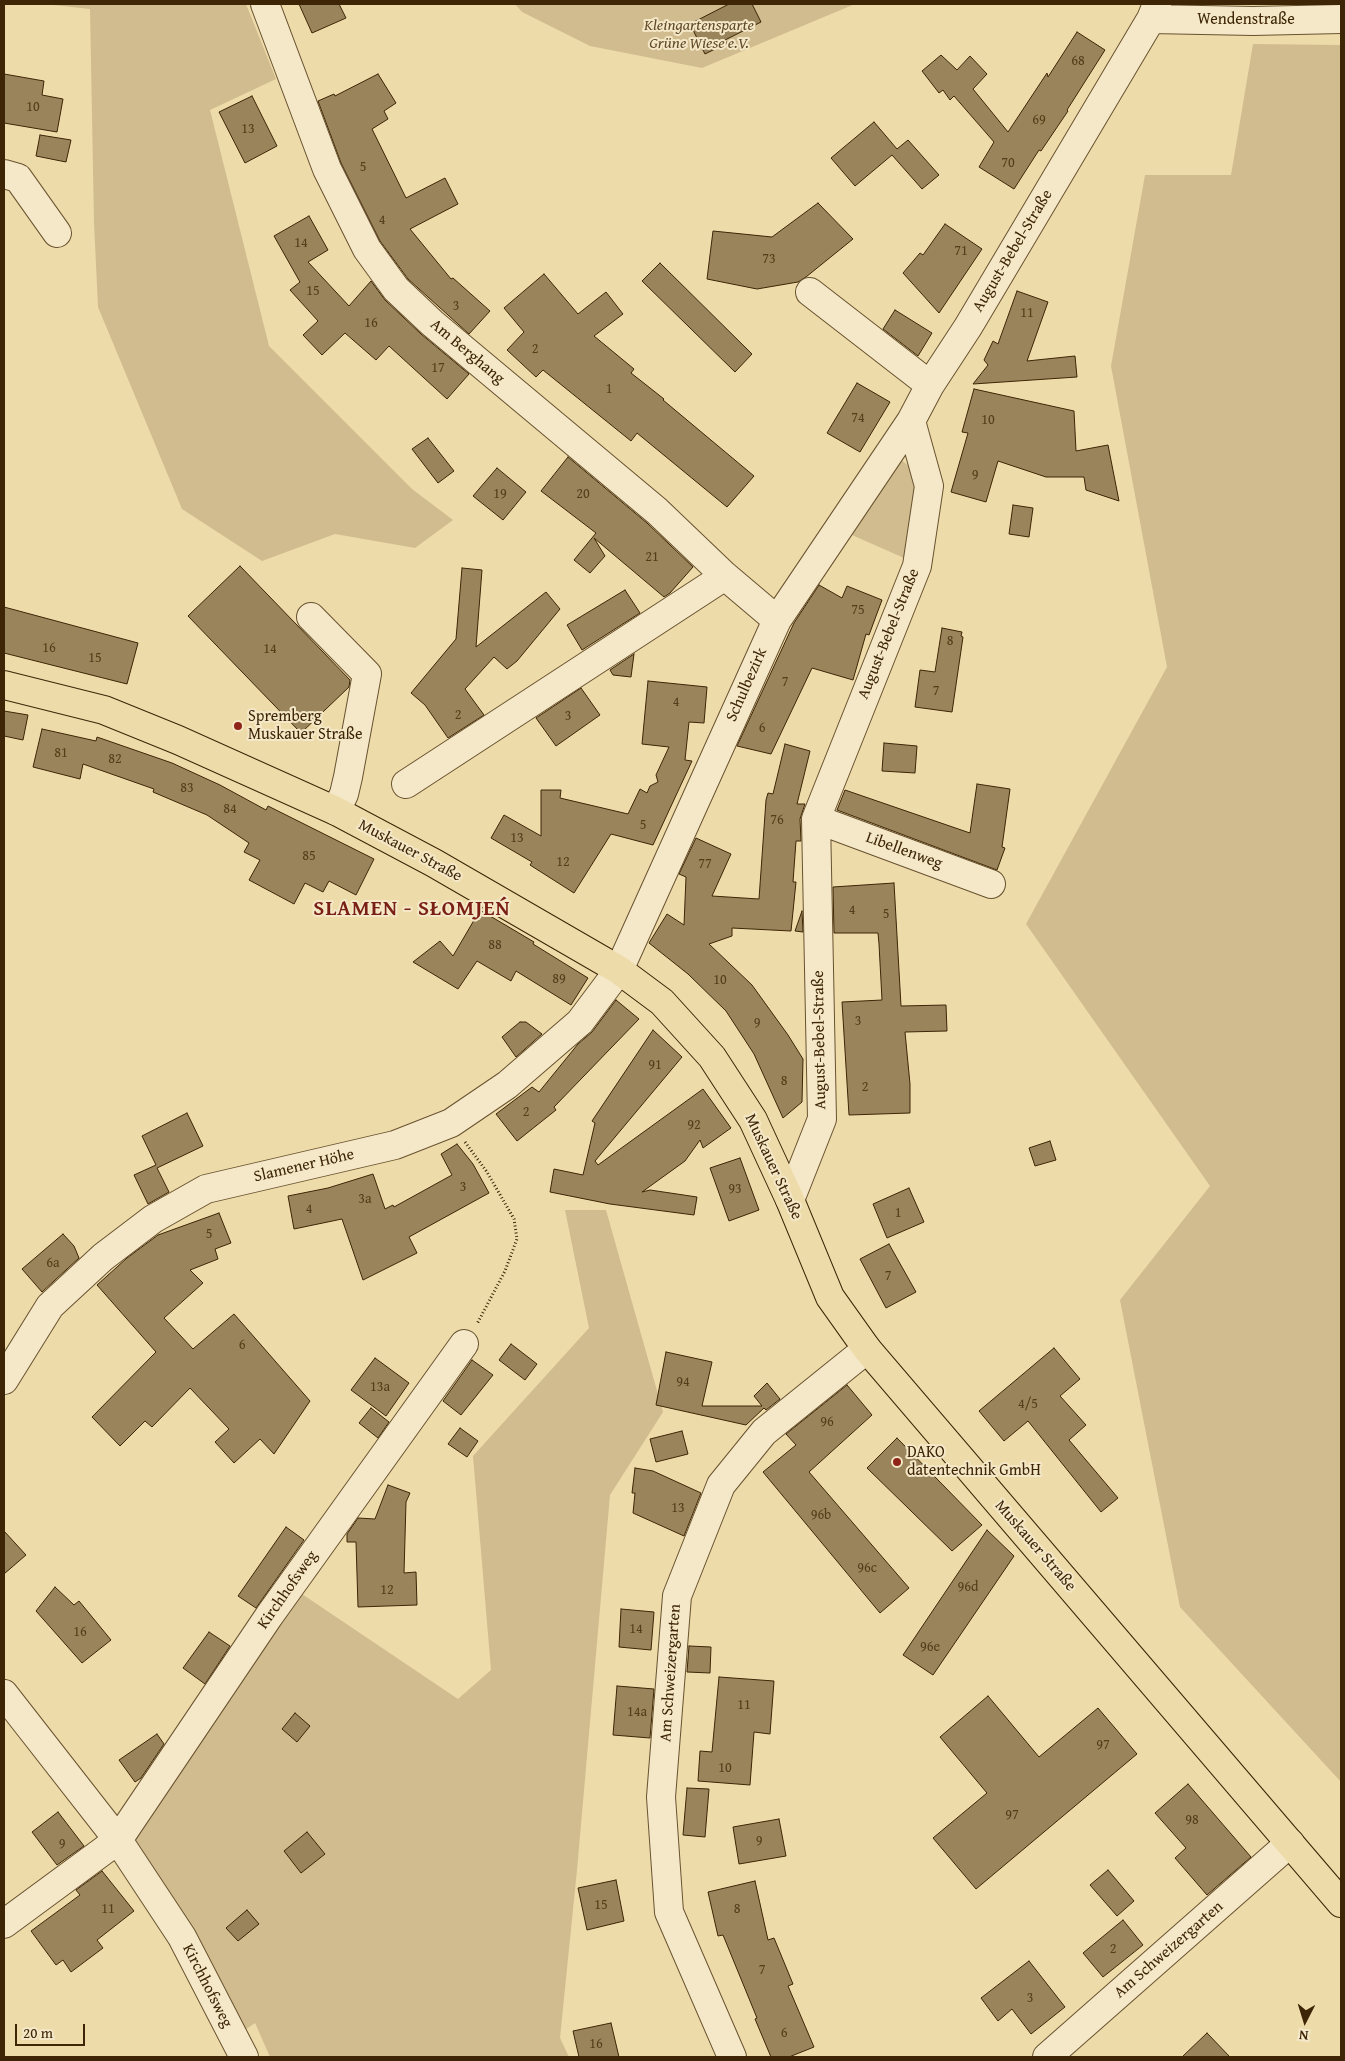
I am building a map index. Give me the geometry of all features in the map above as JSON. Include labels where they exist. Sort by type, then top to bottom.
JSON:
[{"type":"main road","name":"Muskauer Straße","points":[[4,684],[104,710],[178,740],[336,812],[434,863],[619,970],[662,1002],[712,1057],[753,1120],[790,1200],[830,1298],[867,1349],[1341,1903]]},
{"type":"street","name":"Am Berghang","points":[[265,4],[327,170],[367,249],[396,289],[432,323],[657,511],[726,576],[777,620]]},
{"type":"street","name":"Wendenstraße","points":[[1154,11],[1253,22],[1341,19]]},
{"type":"street","name":"August-Bebel-Straße","points":[[790,1200],[822,1119],[816,819],[917,566],[929,486],[911,421],[930,385],[968,327],[1154,11]]},
{"type":"street","points":[[4,174],[18,178],[57,232]]},
{"type":"street","points":[[810,292],[930,385]]},
{"type":"street","name":"Schulbezirk","points":[[619,970],[777,620],[911,421]]},
{"type":"street","points":[[406,784],[726,576]]},
{"type":"street","points":[[311,617],[367,674],[348,777],[344,794],[336,812]]},
{"type":"street","name":"Libellenweg","points":[[816,819],[992,884]]},
{"type":"street","name":"Slamener Höhe","points":[[4,1380],[50,1306],[103,1257],[153,1219],[206,1188],[395,1145],[451,1123],[507,1085],[580,1022],[619,970]]},
{"type":"street","name":"Kirchhofsweg","points":[[4,1924],[118,1840],[269,1616],[464,1344]]},
{"type":"street","name":"Am Schweizergarten","points":[[732,2057],[669,1912],[662,1797],[677,1596],[721,1485],[764,1432],[867,1349]]},
{"type":"street","name":"Kirchhofsweg","points":[[4,1694],[118,1840],[182,1937],[244,2057]]},
{"type":"street","name":"Am Schweizergarten","points":[[1048,2057],[1290,1843]]},
{"type":"path","points":[[451,1123],[487,1172],[514,1219],[517,1239],[505,1271],[486,1309]]},
{"type":"green space","points":[[44,4],[246,4],[276,79],[210,110],[269,346],[412,489],[453,520],[415,548],[335,534],[262,561],[182,509],[98,307],[94,223],[90,9]]},
{"type":"green space","name":"Kleingartensparte Grüne Wiese e.V.","points":[[515,4],[855,4],[702,68],[590,46],[522,12]]},
{"type":"green space","points":[[1253,44],[1341,45],[1341,1782],[1180,1607],[1120,1300],[1210,1186],[1026,924],[1167,667],[1111,366],[1145,175],[1231,175]]},
{"type":"green space","points":[[898,457],[917,473],[918,493],[904,558],[852,535]]},
{"type":"green space","points":[[565,1210],[606,1210],[663,1412],[610,1495],[577,1870],[560,2038],[569,2057],[270,2057],[255,2023],[234,2038],[118,1840],[290,1586],[458,1699],[491,1670],[473,1456],[589,1328]]},
{"type":"building","points":[[299,4],[339,4],[346,18],[312,33]]},
{"type":"building","points":[[729,4],[752,4],[761,22],[725,40],[727,43],[705,54],[690,24]]},
{"type":"building","points":[[1077,32],[1105,50],[1068,111],[1041,151],[1039,150],[1014,189],[979,167],[994,142],[954,96],[950,100],[943,90],[939,93],[922,71],[941,55],[957,70],[970,56],[987,74],[973,89],[1008,132],[1047,73],[1048,77]]},
{"type":"building","points":[[4,74],[44,81],[42,95],[63,99],[57,132],[4,123]]},
{"type":"building","points":[[378,74],[396,103],[384,111],[388,119],[372,129],[406,198],[445,178],[458,204],[410,229],[451,279],[453,278],[490,311],[469,334],[408,279],[380,241],[341,163],[318,101],[334,94],[335,96]]},
{"type":"building","points":[[252,96],[277,146],[245,163],[219,112]]},
{"type":"building","points":[[874,122],[897,149],[908,140],[939,175],[922,189],[892,155],[855,186],[831,158]]},
{"type":"building","points":[[40,135],[71,140],[66,162],[36,156]]},
{"type":"building","points":[[818,203],[853,239],[806,277],[798,282],[757,289],[707,279],[713,231],[772,237]]},
{"type":"building","points":[[309,216],[328,250],[308,262],[349,306],[371,281],[385,300],[421,334],[469,374],[447,399],[389,346],[376,360],[345,333],[322,355],[303,335],[318,321],[290,290],[300,282],[274,236]]},
{"type":"building","points":[[945,224],[982,249],[939,313],[903,273],[920,253],[923,255]]},
{"type":"building","points":[[660,263],[752,354],[735,372],[642,281]]},
{"type":"building","points":[[544,274],[578,314],[606,292],[623,314],[594,336],[634,369],[631,373],[754,476],[727,507],[637,433],[631,441],[543,370],[536,377],[507,350],[524,332],[504,308]]},
{"type":"building","points":[[1017,291],[1048,302],[1027,361],[1075,356],[1077,377],[973,384],[988,365],[984,360],[993,341],[998,344]]},
{"type":"building","points":[[895,310],[932,333],[918,356],[883,329]]},
{"type":"building","points":[[857,383],[890,402],[860,452],[827,433]]},
{"type":"building","points":[[974,389],[1074,411],[1076,451],[1108,445],[1119,501],[1086,490],[1084,477],[1046,477],[998,461],[986,502],[951,492],[968,433],[962,432]]},
{"type":"building","points":[[428,438],[454,471],[438,483],[412,449]]},
{"type":"building","points":[[568,457],[647,523],[693,567],[670,593],[664,597],[594,538],[605,556],[590,573],[574,560],[596,533],[541,491]]},
{"type":"building","points":[[497,468],[526,492],[503,520],[473,496]]},
{"type":"building","points":[[1013,505],[1033,508],[1029,537],[1009,534]]},
{"type":"building","points":[[240,566],[350,680],[349,687],[301,733],[188,616]]},
{"type":"building","points":[[462,568],[482,570],[476,647],[546,592],[560,609],[517,661],[507,669],[494,657],[465,689],[484,715],[448,738],[425,705],[411,693],[456,639]]},
{"type":"building","points":[[819,585],[842,598],[847,586],[882,600],[869,635],[866,634],[853,680],[812,668],[771,754],[737,746],[794,623]]},
{"type":"building","points":[[625,590],[640,613],[582,650],[567,625]]},
{"type":"building","points":[[4,607],[138,643],[127,684],[4,653]]},
{"type":"building","points":[[942,628],[962,632],[961,636],[963,637],[952,712],[915,707],[920,670],[935,672]]},
{"type":"building","points":[[634,654],[631,677],[613,675],[610,670]]},
{"type":"building","points":[[648,681],[707,687],[704,723],[689,722],[685,760],[692,761],[653,845],[611,834],[574,893],[530,865],[532,862],[491,838],[504,815],[541,836],[541,790],[561,790],[560,798],[628,814],[640,789],[647,793],[650,786],[658,782],[656,775],[669,747],[642,744]]},
{"type":"building","points":[[581,688],[600,715],[556,746],[536,718]]},
{"type":"building","points":[[4,711],[28,715],[23,740],[4,736]]},
{"type":"building","points":[[42,729],[96,741],[97,737],[172,763],[220,785],[266,810],[268,806],[374,859],[356,895],[329,881],[323,892],[305,883],[294,904],[249,880],[260,860],[244,852],[249,843],[207,815],[153,792],[154,789],[83,764],[80,779],[33,767]]},
{"type":"building","points":[[884,743],[917,746],[915,773],[882,771]]},
{"type":"building","points":[[785,744],[810,751],[797,804],[805,804],[800,819],[801,841],[796,841],[793,882],[796,882],[791,931],[732,928],[732,936],[709,944],[752,985],[803,1059],[802,1102],[783,1118],[754,1054],[726,1011],[688,974],[649,943],[667,914],[684,925],[686,877],[679,874],[696,838],[731,854],[712,896],[759,899],[766,800],[768,793],[773,794]]},
{"type":"building","points":[[977,784],[1010,789],[1002,847],[1005,848],[997,870],[837,810],[845,790],[970,833]]},
{"type":"building","points":[[894,883],[901,1006],[946,1005],[947,1031],[905,1032],[910,1084],[910,1113],[849,1115],[842,1002],[882,1000],[879,944],[878,933],[834,933],[833,887]]},
{"type":"building","points":[[480,910],[534,942],[533,944],[588,978],[571,1005],[516,971],[511,981],[477,961],[458,989],[413,962],[440,941],[453,956]]},
{"type":"building","points":[[802,911],[803,932],[795,931]]},
{"type":"building","points":[[616,1000],[639,1019],[554,1107],[556,1110],[517,1141],[496,1114],[532,1087],[539,1092],[578,1044],[592,1032]]},
{"type":"building","points":[[520,1022],[526,1022],[542,1034],[516,1057],[502,1037]]},
{"type":"building","points":[[653,1030],[682,1057],[595,1161],[598,1165],[703,1089],[731,1128],[703,1148],[700,1140],[685,1161],[642,1192],[650,1190],[697,1197],[694,1215],[610,1204],[550,1192],[554,1169],[583,1175],[595,1123],[592,1121]]},
{"type":"building","points":[[187,1113],[203,1146],[157,1168],[169,1192],[148,1204],[134,1175],[156,1165],[142,1136]]},
{"type":"building","points":[[1050,1141],[1056,1160],[1035,1166],[1029,1148]]},
{"type":"building","points":[[457,1144],[473,1164],[489,1193],[409,1237],[417,1253],[363,1280],[342,1219],[294,1229],[288,1196],[328,1188],[373,1174],[385,1209],[393,1205],[394,1207],[452,1175],[441,1154]]},
{"type":"building","points":[[740,1158],[759,1210],[729,1221],[710,1168]]},
{"type":"building","points":[[909,1188],[924,1222],[887,1238],[873,1204]]},
{"type":"building","points":[[219,1213],[231,1243],[215,1249],[218,1259],[190,1270],[203,1283],[164,1318],[193,1349],[234,1314],[310,1401],[274,1454],[260,1439],[234,1463],[215,1442],[229,1429],[190,1388],[152,1427],[145,1421],[120,1446],[92,1417],[156,1352],[97,1285],[127,1258],[158,1235]]},
{"type":"building","points":[[63,1234],[74,1246],[79,1258],[42,1292],[22,1269]]},
{"type":"building","points":[[889,1244],[916,1292],[886,1308],[860,1259]]},
{"type":"building","points":[[511,1344],[537,1364],[525,1380],[499,1360]]},
{"type":"building","points":[[1054,1348],[1080,1379],[1060,1396],[1086,1425],[1069,1440],[1118,1498],[1101,1512],[1028,1421],[1004,1441],[979,1411]]},
{"type":"building","points":[[666,1352],[712,1362],[702,1406],[762,1406],[754,1396],[767,1383],[780,1399],[766,1410],[764,1408],[746,1425],[656,1405]]},
{"type":"building","points":[[375,1358],[409,1383],[386,1416],[351,1390]]},
{"type":"building","points":[[472,1360],[493,1375],[461,1415],[443,1401]]},
{"type":"building","points":[[847,1385],[872,1415],[809,1472],[909,1588],[880,1613],[763,1472],[796,1445],[786,1434]]},
{"type":"building","points":[[371,1408],[389,1422],[378,1438],[359,1423]]},
{"type":"building","points":[[460,1428],[478,1441],[467,1457],[448,1444]]},
{"type":"building","points":[[682,1431],[688,1454],[656,1462],[650,1439]]},
{"type":"building","points":[[897,1438],[982,1525],[952,1551],[867,1468]]},
{"type":"building","points":[[635,1468],[653,1471],[701,1493],[684,1536],[633,1513],[635,1493],[632,1493]]},
{"type":"building","points":[[388,1485],[410,1493],[406,1502],[404,1573],[416,1572],[417,1605],[358,1607],[356,1542],[347,1542],[347,1534],[358,1518],[375,1519]]},
{"type":"building","points":[[286,1527],[304,1540],[256,1608],[238,1596]]},
{"type":"building","points":[[987,1530],[1014,1556],[933,1675],[903,1655]]},
{"type":"building","points":[[4,1531],[26,1555],[4,1574]]},
{"type":"building","points":[[55,1587],[74,1605],[79,1601],[111,1640],[82,1663],[36,1611]]},
{"type":"building","points":[[621,1609],[654,1612],[651,1650],[619,1647]]},
{"type":"building","points":[[209,1632],[230,1646],[205,1684],[183,1668]]},
{"type":"building","points":[[689,1646],[711,1647],[710,1673],[687,1672]]},
{"type":"building","points":[[719,1677],[774,1681],[770,1734],[754,1732],[750,1785],[698,1781],[700,1751],[712,1752]]},
{"type":"building","points":[[617,1686],[654,1689],[650,1738],[613,1735]]},
{"type":"building","points":[[988,1696],[1039,1757],[1098,1708],[1137,1754],[976,1889],[933,1838],[987,1793],[940,1737]]},
{"type":"building","points":[[295,1713],[310,1726],[297,1742],[282,1729]]},
{"type":"building","points":[[157,1734],[164,1744],[141,1778],[135,1782],[119,1760]]},
{"type":"building","points":[[1188,1784],[1251,1857],[1207,1895],[1175,1858],[1186,1848],[1155,1813]]},
{"type":"building","points":[[687,1788],[709,1789],[705,1837],[683,1835]]},
{"type":"building","points":[[58,1812],[84,1846],[57,1865],[32,1832]]},
{"type":"building","points":[[779,1819],[786,1856],[739,1864],[733,1827]]},
{"type":"building","points":[[307,1832],[325,1854],[301,1873],[284,1851]]},
{"type":"building","points":[[1108,1870],[1134,1901],[1117,1916],[1090,1885]]},
{"type":"building","points":[[102,1871],[134,1911],[97,1940],[103,1948],[71,1972],[63,1960],[56,1965],[31,1931],[80,1895],[76,1890]]},
{"type":"building","points":[[616,1880],[624,1921],[587,1930],[578,1888]]},
{"type":"building","points":[[755,1881],[768,1940],[774,1938],[793,1984],[788,1986],[814,2047],[789,2057],[771,2057],[723,1935],[718,1936],[708,1892]]},
{"type":"building","points":[[247,1910],[259,1924],[238,1941],[226,1928]]},
{"type":"building","points":[[1123,1920],[1143,1945],[1103,1977],[1083,1953]]},
{"type":"building","points":[[1029,1961],[1065,2007],[1031,2034],[1012,2009],[998,2021],[981,1998]]},
{"type":"building","points":[[611,2023],[619,2057],[579,2057],[573,2031]]},
{"type":"building","points":[[1207,2033],[1230,2057],[1182,2057]]},
{"type":"place","name":"Spremberg Muskauer Straße","points":[[238,726]]},
{"type":"place","name":"DAKO datentechnik GmbH","points":[[897,1462]]},
{"type":"district","name":"SLAMEN - SŁOMJEŃ","points":[[412,910]]}]
